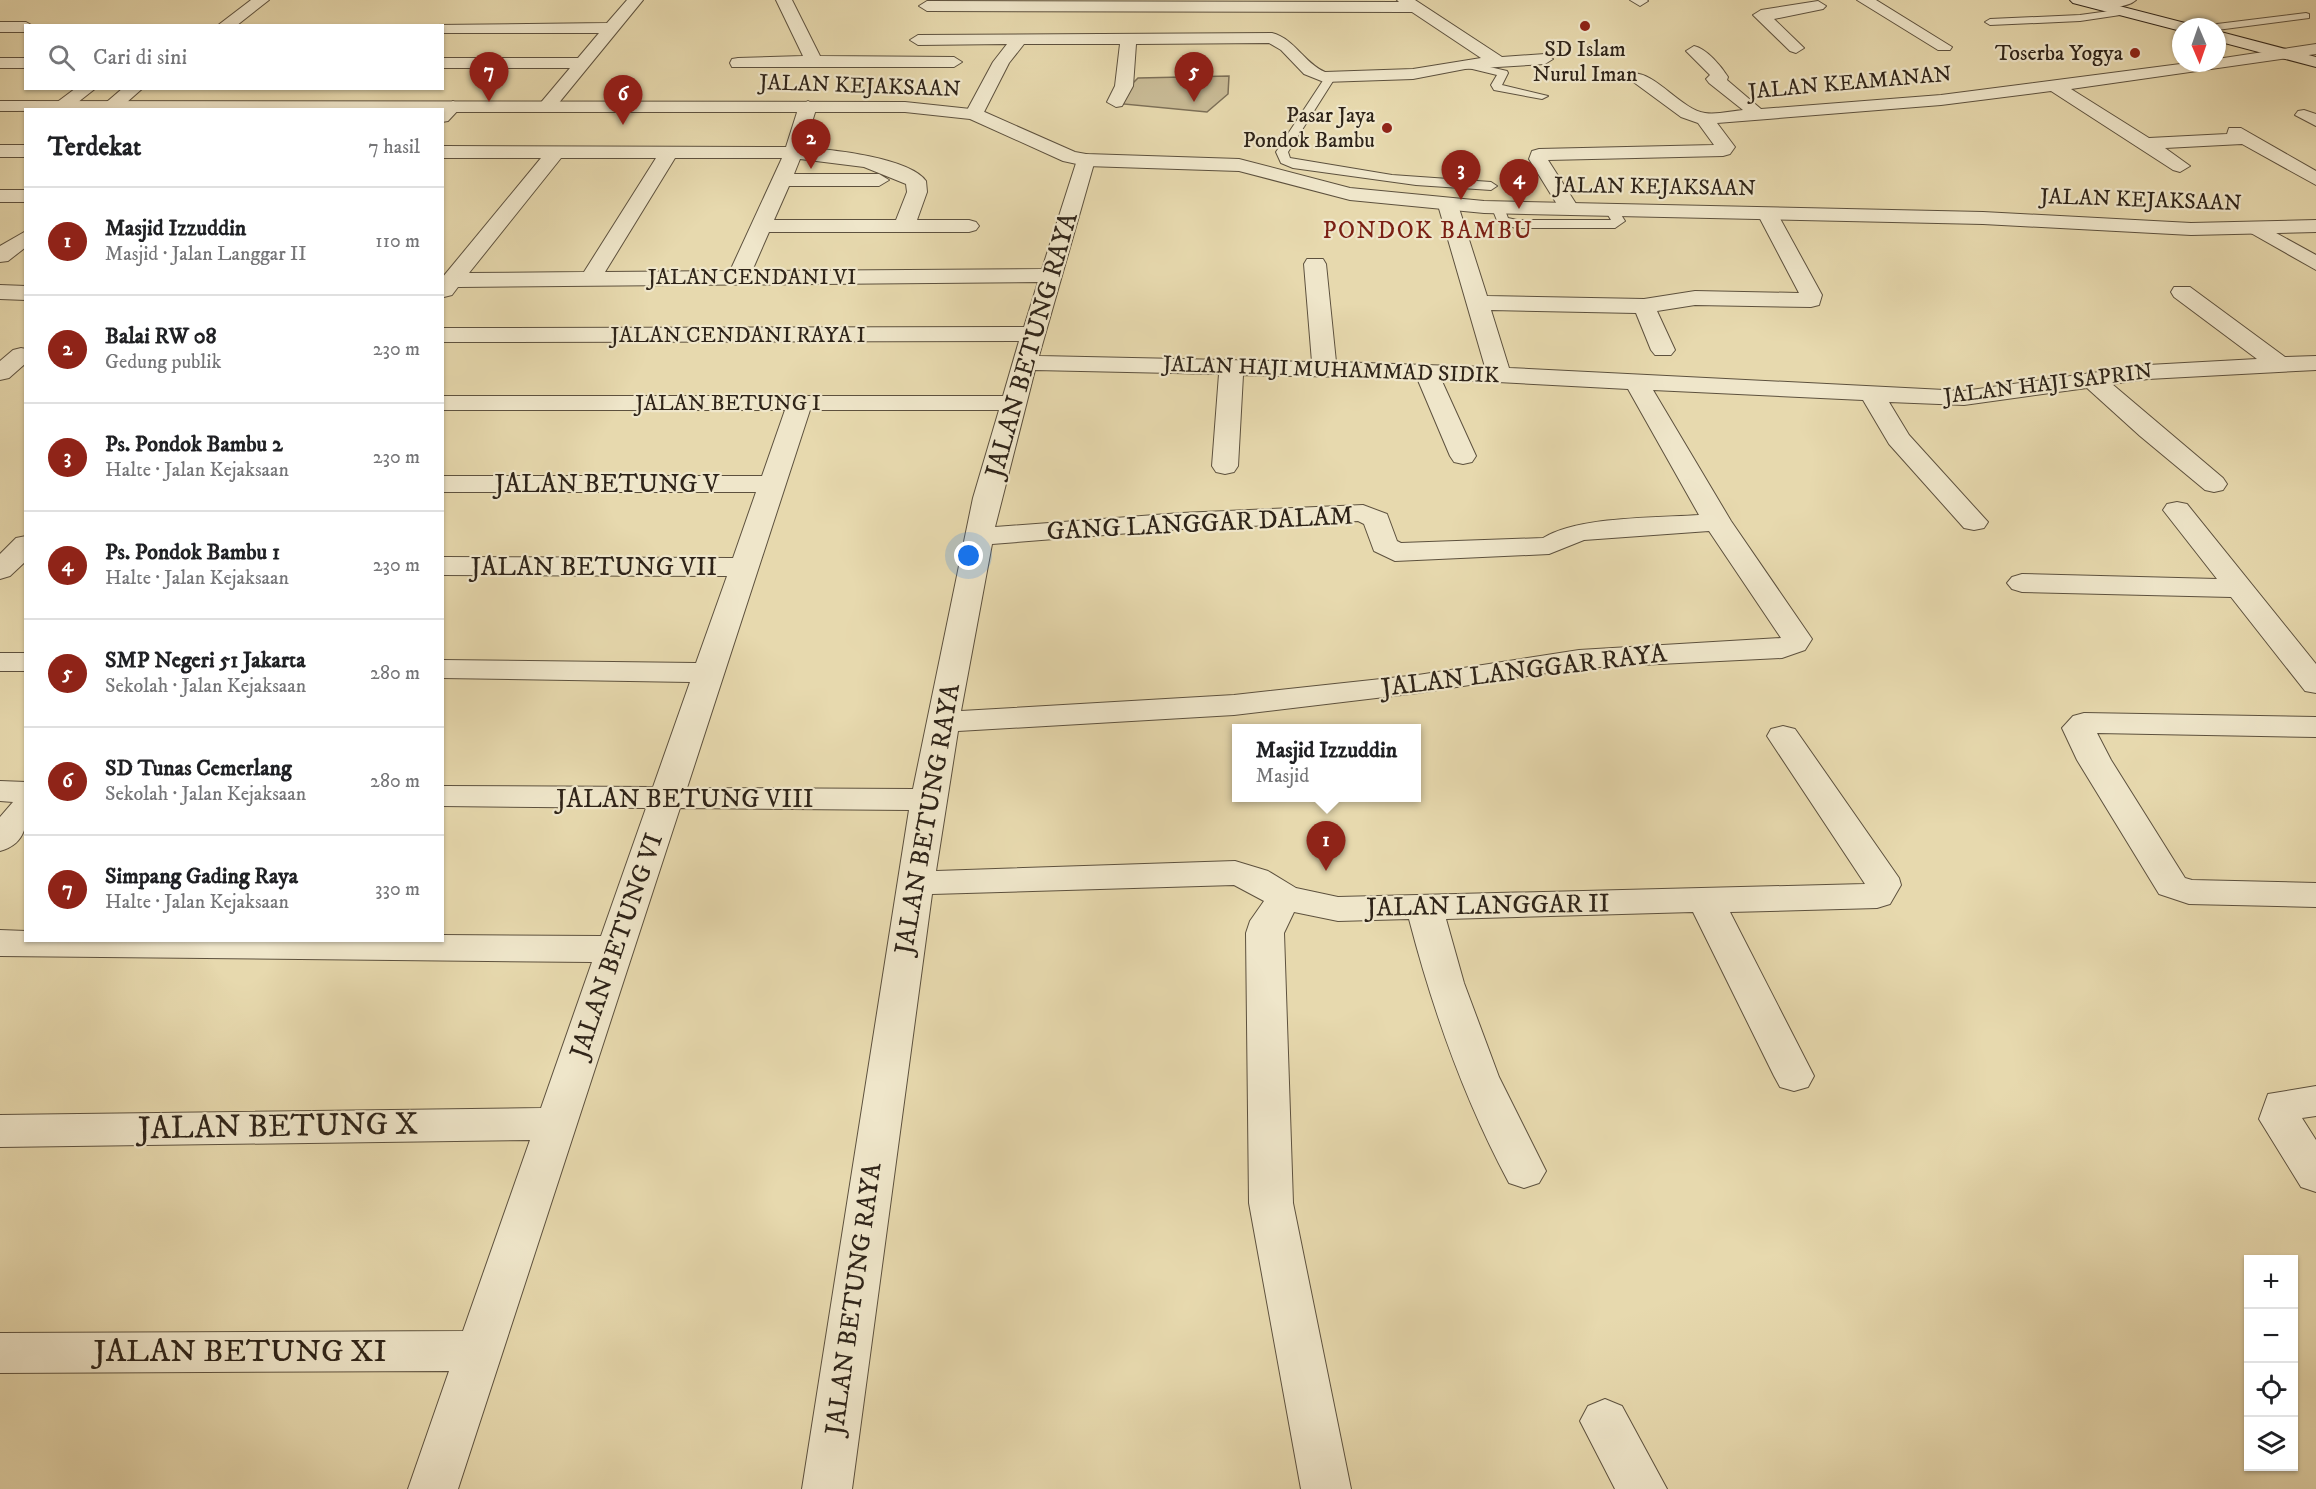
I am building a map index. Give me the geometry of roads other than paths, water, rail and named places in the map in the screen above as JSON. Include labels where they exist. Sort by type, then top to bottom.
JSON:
[{"type":"street","points":[[228,24],[261,0]]},
{"type":"street","points":[[547,106],[580,63],[635,0]]},
{"type":"street","points":[[784,0],[814,61]]},
{"type":"street","points":[[2086,2],[2126,6],[2172,23]]},
{"type":"street","points":[[1863,3],[1944,47]]},
{"type":"street","points":[[924,19],[1040,4],[1254,4],[1376,7],[1408,4],[1497,62]]},
{"type":"street","points":[[1796,48],[1761,15],[1818,4]]},
{"type":"street","points":[[1376,7],[1406,26]]},
{"type":"street","points":[[910,61],[924,19]]},
{"type":"street","points":[[924,19],[1020,39],[1272,38],[1282,41],[1314,74],[1324,77],[1434,72],[1464,64],[1545,59]]},
{"type":"street","points":[[0,27],[24,27]]},
{"type":"street","points":[[444,28],[612,28]]},
{"type":"street","points":[[2226,38],[2316,62]]},
{"type":"street","points":[[974,114],[1001,62],[1020,39]]},
{"type":"street","points":[[1116,102],[1124,86],[1128,39]]},
{"type":"street","name":"JALAN KEAMANAN","points":[[1704,119],[1941,100],[2056,87],[2316,49]]},
{"type":"street","points":[[1694,51],[1720,77],[1715,79],[1745,102],[1757,115]]},
{"type":"street","points":[[1445,52],[1464,64]]},
{"type":"street","points":[[738,63],[1001,62]]},
{"type":"street","points":[[0,63],[24,63]]},
{"type":"street","points":[[444,63],[580,63]]},
{"type":"street","points":[[1570,210],[1538,159],[1539,155],[1723,150],[1725,147],[1704,119],[1687,113],[1637,78]]},
{"type":"street","points":[[2056,87],[2180,166]]},
{"type":"street","points":[[61,106],[85,90]]},
{"type":"street","points":[[111,106],[132,90]]},
{"type":"street","name":"JALAN KEJAKSAAN","points":[[0,106],[246,108]]},
{"type":"street","name":"JALAN KEJAKSAAN","points":[[448,111],[547,106],[905,107],[974,114],[1070,157],[1086,160],[1239,165],[1339,191],[1448,205],[1570,210],[2029,220],[2156,228],[2316,226]]},
{"type":"street","points":[[739,276],[793,154],[808,106]]},
{"type":"street","points":[[2123,145],[2240,135],[2316,179]]},
{"type":"street","points":[[0,151],[24,151]]},
{"type":"street","points":[[444,152],[669,152],[793,154],[847,158],[900,171],[916,181],[917,192],[904,226]]},
{"type":"street","points":[[447,285],[556,152]]},
{"type":"street","points":[[591,279],[669,152]]},
{"type":"street","name":"JALAN BETUNG RAYA","points":[[827,1489],[914,883],[943,722],[987,498],[1086,160]]},
{"type":"street","points":[[782,180],[875,181],[908,176]]},
{"type":"street","points":[[0,196],[24,196]]},
{"type":"street","points":[[1448,205],[1499,375]]},
{"type":"street","points":[[1476,303],[1644,306],[1695,297],[1810,300],[1767,213]]},
{"type":"street","points":[[761,226],[969,226]]},
{"type":"street","points":[[2256,228],[2316,264]]},
{"type":"street","points":[[1316,264],[1324,369]]},
{"type":"street","name":"JALAN CENDANI VI","points":[[447,285],[739,276],[1052,275]]},
{"type":"street","points":[[0,292],[24,293]]},
{"type":"street","points":[[2182,292],[2279,364]]},
{"type":"street","points":[[1644,306],[1663,350]]},
{"type":"street","name":"JALAN CENDANI RAYA I","points":[[444,335],[1029,349]]},
{"type":"street","name":"JALAN HAJI MUHAMMAD SIDIK","points":[[1029,349],[1232,367],[1636,381]]},
{"type":"street","points":[[0,373],[16,355]]},
{"type":"street","name":"JALAN HAJI SAPRIN","points":[[1636,381],[1964,398],[2092,379],[2201,367],[2316,363]]},
{"type":"street","points":[[1226,466],[1232,367]]},
{"type":"street","points":[[1426,372],[1463,456]]},
{"type":"street","points":[[2092,379],[2214,484]]},
{"type":"street","name":"JALAN LANGGAR RAYA","points":[[943,722],[1234,705],[1406,686],[1579,659],[1660,653],[1782,649],[1794,644],[1797,639],[1717,522],[1636,381]]},
{"type":"street","points":[[1872,394],[1898,439],[1974,522]]},
{"type":"street","name":"JALAN BETUNG I","points":[[444,403],[1014,403]]},
{"type":"street","name":"JALAN BETUNG VI","points":[[433,1489],[800,403]]},
{"type":"street","name":"JALAN BETUNG V","points":[[444,484],[772,484]]},
{"type":"street","points":[[2177,510],[2316,684]]},
{"type":"street","name":"GANG LANGGAR DALAM","points":[[980,537],[1181,521],[1363,513],[1377,520],[1384,545],[1395,552],[1537,547],[1554,544],[1565,536],[1584,532],[1717,522]]},
{"type":"street","points":[[0,570],[24,546]]},
{"type":"street","name":"JALAN BETUNG VII","points":[[444,566],[745,567]]},
{"type":"street","points":[[2022,583],[2241,588]]},
{"type":"street","points":[[0,662],[24,662]]},
{"type":"street","points":[[444,669],[709,673]]},
{"type":"street","points":[[2316,727],[2084,723],[2079,724],[2078,728],[2094,760],[2169,882],[2178,890],[2316,895]]},
{"type":"street","name":"JALAN LANGGAR II","points":[[914,883],[1235,873],[1255,879],[1285,898],[1338,909],[1425,909],[1868,898],[1882,892],[1881,878],[1783,736]]},
{"type":"street","points":[[0,791],[24,792]]},
{"type":"street","name":"JALAN BETUNG VIII","points":[[444,796],[928,800]]},
{"type":"street","points":[[0,840],[24,810]]},
{"type":"street","points":[[1285,898],[1269,921],[1265,933],[1271,1203],[1326,1489]]},
{"type":"street","points":[[1706,901],[1794,1076]]},
{"type":"street","points":[[1425,909],[1445,983],[1479,1077],[1524,1171]]},
{"type":"street","points":[[0,943],[616,949]]},
{"type":"street","points":[[2316,1101],[2283,1105],[2280,1119],[2316,1174]]},
{"type":"street","name":"JALAN BETUNG X","points":[[0,1131],[556,1124]]},
{"type":"street","name":"JALAN BETUNG XI","points":[[0,1353],[480,1351]]},
{"type":"street","points":[[1605,1421],[1642,1489]]},
{"type":"lane","points":[[1990,22],[2080,18],[2126,6]]},
{"type":"lane","points":[[2226,26],[2306,16]]},
{"type":"lane","points":[[1464,64],[1503,73],[1496,85],[1498,88],[1542,96]]},
{"type":"lane","points":[[1328,81],[1309,114],[1286,143],[1282,156],[1293,164],[1391,180],[1491,186]]},
{"type":"lane","points":[[1372,197],[1391,180]]},
{"type":"lane","points":[[1395,200],[1414,182]]},
{"type":"lane","points":[[1498,208],[1503,220],[1516,224],[1615,224],[1618,221],[1611,210]]},
{"type":"place","name":"SD Islam Nurul Iman","points":[[1585,26]]},
{"type":"place","name":"Toserba Yogya","points":[[2135,53]]},
{"type":"place","name":"Simpang Gading Raya","points":[[489,102]]},
{"type":"place","name":"SMP Negeri 51 Jakarta","points":[[1194,102]]},
{"type":"place","name":"SD Tunas Cemerlang","points":[[623,125]]},
{"type":"place","name":"Pasar Jaya Pondok Bambu","points":[[1387,128]]},
{"type":"place","name":"Balai RW 08","points":[[811,169]]},
{"type":"place","name":"Ps. Pondok Bambu 2","points":[[1461,200]]},
{"type":"place","name":"Ps. Pondok Bambu 1","points":[[1519,209]]},
{"type":"place","name":"Masjid Izzuddin","points":[[1326,871]]},
{"type":"district","name":"PONDOK BAMBU","points":[[1428,231]]}]
